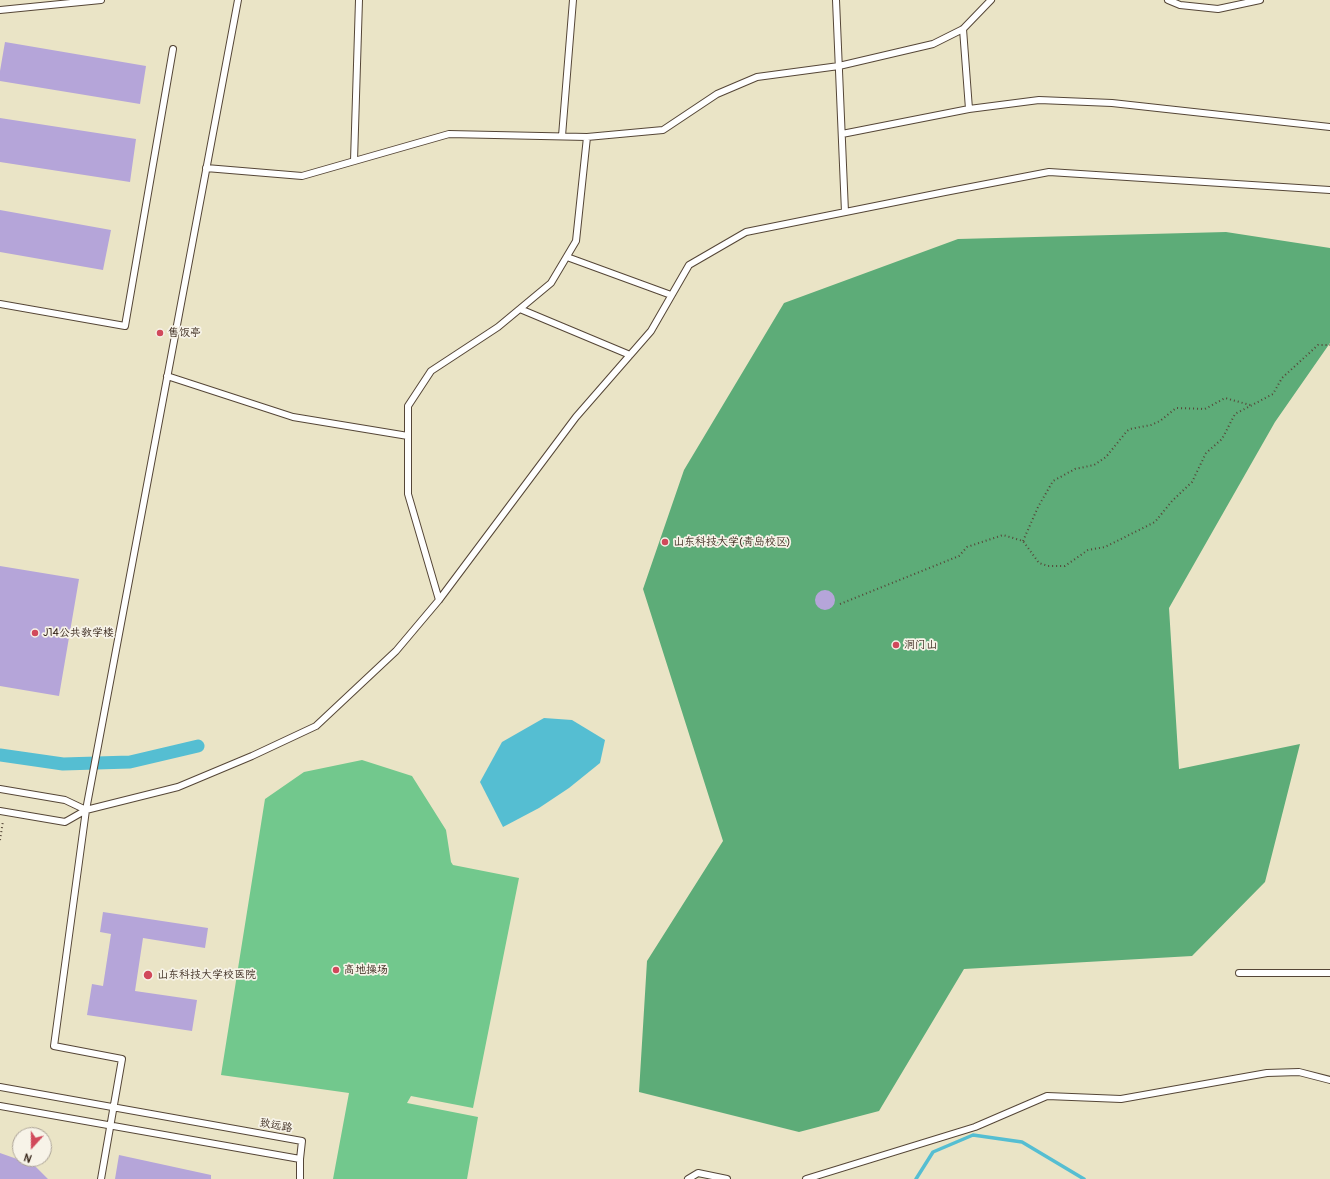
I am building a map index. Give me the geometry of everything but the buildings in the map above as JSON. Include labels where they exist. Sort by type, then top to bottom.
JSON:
[{"type":"lane","points":[[0,10],[101,0]]},
{"type":"lane","points":[[101,1179],[122,1059],[54,1046],[86,810],[238,0]]},
{"type":"lane","points":[[354,161],[359,0]]},
{"type":"lane","points":[[562,136],[572,0]]},
{"type":"lane","points":[[836,0],[845,212]]},
{"type":"lane","points":[[206,168],[302,176],[450,134],[587,137],[663,130],[716,94],[758,77],[839,66],[933,44],[963,29],[991,0]]},
{"type":"lane","points":[[1168,0],[1180,5],[1218,9],[1260,0]]},
{"type":"lane","points":[[963,29],[969,109]]},
{"type":"lane","points":[[0,304],[125,326],[173,49]]},
{"type":"lane","points":[[842,134],[969,109],[1039,100],[1112,102],[1330,128]]},
{"type":"lane","points":[[439,600],[408,494],[408,406],[431,371],[498,327],[551,283],[576,241],[587,137]]},
{"type":"lane","points":[[3,811],[65,822],[86,810],[178,787],[252,756],[316,726],[396,651],[439,600],[576,417],[651,331],[689,265],[746,232],[1049,172],[1330,190]]},
{"type":"lane","points":[[567,256],[671,295]]},
{"type":"lane","points":[[520,309],[630,355]]},
{"type":"lane","points":[[167,376],[293,417],[408,436]]},
{"type":"lane","points":[[0,790],[65,800],[86,810]]},
{"type":"lane","points":[[1239,973],[1330,973]]},
{"type":"lane","points":[[806,1179],[975,1127],[1047,1096],[1121,1099],[1267,1073],[1299,1072],[1330,1080]]},
{"type":"lane","name":"致远路","points":[[0,1087],[302,1141],[300,1159]]},
{"type":"lane","points":[[0,1106],[300,1159],[300,1179]]},
{"type":"lane","points":[[688,1179],[698,1173],[727,1179]]},
{"type":"path","points":[[840,604],[959,556],[967,547],[1003,535],[1024,541],[1039,563],[1048,566],[1065,566],[1088,550],[1105,547],[1155,522],[1172,501],[1192,482],[1206,453],[1222,439],[1235,414],[1273,394],[1282,378],[1318,345],[1330,345]]},
{"type":"path","points":[[1024,541],[1038,507],[1053,481],[1075,469],[1094,466],[1106,457],[1130,429],[1155,423],[1176,408],[1206,409],[1225,398],[1250,405]]},
{"type":"path","points":[[0,840],[3,811]]},
{"type":"green space","points":[[1226,232],[1330,248],[1330,343],[1275,422],[1169,608],[1179,769],[1300,744],[1265,882],[1192,956],[964,969],[879,1111],[799,1132],[639,1092],[647,961],[723,841],[643,589],[684,470],[784,303],[958,239]]},
{"type":"green space","name":"高地操场","points":[[362,760],[412,776],[446,830],[451,862],[453,865],[519,878],[473,1108],[411,1096],[407,1103],[478,1117],[467,1179],[333,1179],[349,1093],[221,1075],[265,799],[304,772]]},
{"type":"water","points":[[544,718],[572,720],[605,740],[600,763],[569,788],[539,808],[503,827],[480,782],[502,742]]},
{"type":"waterway","points":[[0,755],[63,764],[130,762],[198,746]]},
{"type":"waterway","points":[[916,1179],[933,1152],[973,1135],[1022,1142],[1084,1179]]},
{"type":"place","name":"售饭亭","points":[[160,333]]},
{"type":"place","name":"山东科技大学(青岛校区)","points":[[665,542]]},
{"type":"place","name":"J14公共教学楼","points":[[35,633]]},
{"type":"place","name":"洞门山","points":[[896,645]]},
{"type":"place","name":"高地操场","points":[[336,970]]},
{"type":"place","name":"山东科技大学校医院","points":[[148,975]]}]
